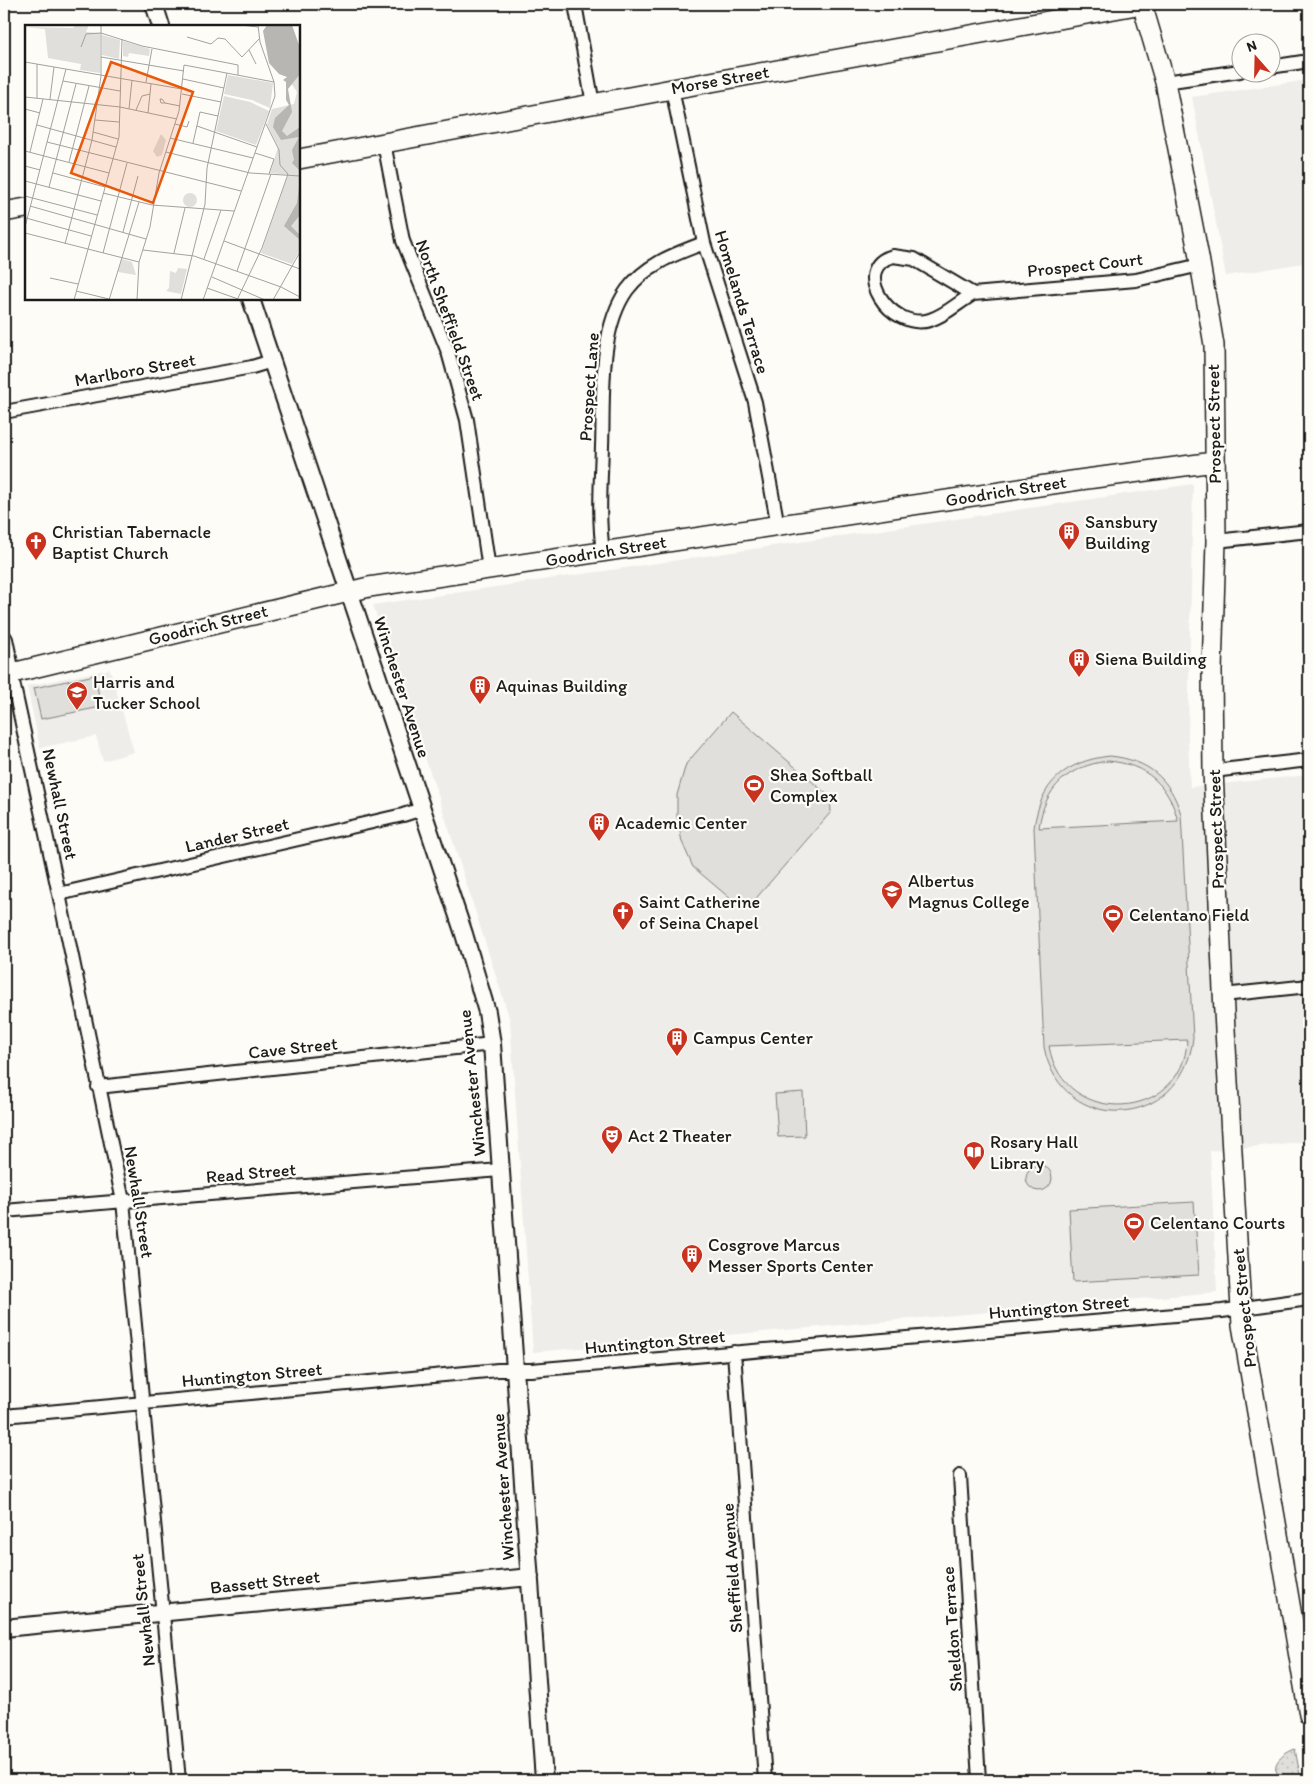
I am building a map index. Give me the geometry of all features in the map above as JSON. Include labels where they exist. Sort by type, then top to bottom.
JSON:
[{"type":"main road","name":"Morse Street","points":[[300,159],[1142,4]]},
{"type":"main road","name":"Prospect Street","points":[[1142,4],[1165,82],[1214,345],[1216,541],[1212,671],[1213,771],[1223,996],[1242,1325],[1309,1715]]},
{"type":"main road","points":[[4,212],[25,208]]},
{"type":"main road","name":"Goodrich Street","points":[[7,674],[349,591],[1079,480],[1214,462]]},
{"type":"street","points":[[154,4],[162,25]]},
{"type":"street","points":[[575,4],[593,104]]},
{"type":"street","points":[[1280,65],[1309,61]]},
{"type":"street","points":[[1165,82],[1230,72]]},
{"type":"street","name":"Homelands Terrace","points":[[672,89],[704,243],[755,402],[778,526]]},
{"type":"street","name":"North Sheffield Street","points":[[384,143],[403,241],[448,352],[467,420],[489,569]]},
{"type":"street","name":"Prospect Lane","points":[[603,552],[600,535],[600,500],[604,378],[609,334],[613,320],[617,308],[628,289],[646,271],[672,255],[704,243]]},
{"type":"street","name":"Prospect Court","points":[[973,294],[914,259],[907,257],[888,257],[878,264],[874,274],[878,293],[889,309],[905,320],[914,322],[931,320],[940,316],[973,294],[1136,280],[1200,266]]},
{"type":"street","name":"Winchester Avenue","points":[[251,300],[422,809],[479,982],[487,1012],[492,1044],[544,1780]]},
{"type":"street","name":"Marlboro Street","points":[[4,412],[252,367],[272,361]]},
{"type":"street","points":[[1216,541],[1309,531]]},
{"type":"street","name":"Newhall Street","points":[[4,639],[7,674],[59,894],[123,1201],[179,1780]]},
{"type":"street","points":[[1213,771],[1309,760]]},
{"type":"street","name":"Lander Street","points":[[59,894],[422,809]]},
{"type":"street","points":[[1223,996],[1309,986]]},
{"type":"street","name":"Cave Street","points":[[98,1087],[492,1044]]},
{"type":"street","name":"Read Street","points":[[4,1211],[500,1170]]},
{"type":"street","name":"Huntington Street","points":[[4,1416],[143,1402],[1242,1308],[1309,1299]]},
{"type":"street","name":"Sheffield Avenue","points":[[734,1352],[765,1780]]},
{"type":"street","name":"Sheldon Terrace","points":[[960,1476],[979,1780]]},
{"type":"street","name":"Bassett Street","points":[[4,1628],[530,1576]]},
{"type":"shaded area","points":[[1309,80],[1309,262],[1226,276],[1192,97]]},
{"type":"shaded area","name":"Albertus Magnus College","points":[[1193,484],[1188,737],[1190,787],[1309,775],[1309,1141],[1210,1151],[1217,1292],[533,1352],[510,1020],[440,801],[373,605]]},
{"type":"shaded area","name":"Harris and Tucker School","points":[[110,669],[134,752],[103,761],[96,736],[40,748],[27,686]]},
{"type":"shaded area","points":[[95,675],[101,707],[41,719],[34,688]]},
{"type":"shaded area","name":"Shea Softball Complex","points":[[731,712],[830,797],[831,812],[745,911],[693,867],[682,842],[677,817],[677,795],[686,764]]},
{"type":"shaded area","name":"Celentano Field","points":[[1110,756],[1124,758],[1156,773],[1171,790],[1181,814],[1193,1038],[1184,1069],[1168,1091],[1146,1105],[1121,1111],[1096,1108],[1073,1097],[1055,1076],[1044,1047],[1034,828],[1042,798],[1057,777],[1080,763]],"holes":[[[1108,761],[1134,767],[1154,779],[1169,797],[1178,821],[1039,828],[1046,801],[1060,781],[1081,768]],[[1187,1040],[1181,1067],[1166,1087],[1146,1100],[1122,1105],[1098,1102],[1076,1092],[1059,1073],[1049,1046]]]},
{"type":"shaded area","points":[[803,1092],[805,1136],[778,1137],[775,1094]]},
{"type":"shaded area","points":[[1039,1165],[1048,1169],[1052,1178],[1048,1187],[1039,1191],[1030,1187],[1026,1178],[1030,1169]]},
{"type":"shaded area","name":"Celentano Courts","points":[[1194,1202],[1199,1275],[1073,1282],[1069,1209]]},
{"type":"shaded area","points":[[1295,1749],[1301,1780],[1287,1780],[1276,1771],[1277,1762],[1285,1754]]},
{"type":"place","name":"Sansbury Building","points":[[1069,551]]},
{"type":"place","name":"Christian Tabernacle Baptist Church","points":[[36,561]]},
{"type":"place","name":"Siena Building","points":[[1079,678]]},
{"type":"place","name":"Aquinas Building","points":[[480,705]]},
{"type":"place","name":"Harris and Tucker School","points":[[77,711]]},
{"type":"place","name":"Shea Softball Complex","points":[[754,804]]},
{"type":"place","name":"Academic Center","points":[[599,842]]},
{"type":"place","name":"Albertus Magnus College","points":[[892,910]]},
{"type":"place","name":"Saint Catherine of Seina Chapel","points":[[623,931]]},
{"type":"place","name":"Celentano Field","points":[[1113,934]]},
{"type":"place","name":"Campus Center","points":[[677,1057]]},
{"type":"place","name":"Act 2 Theater","points":[[612,1155]]},
{"type":"place","name":"Rosary Hall Library","points":[[974,1171]]},
{"type":"place","name":"Celentano Courts","points":[[1134,1242]]},
{"type":"place","name":"Cosgrove Marcus Messer Sports Center","points":[[692,1274]]}]
